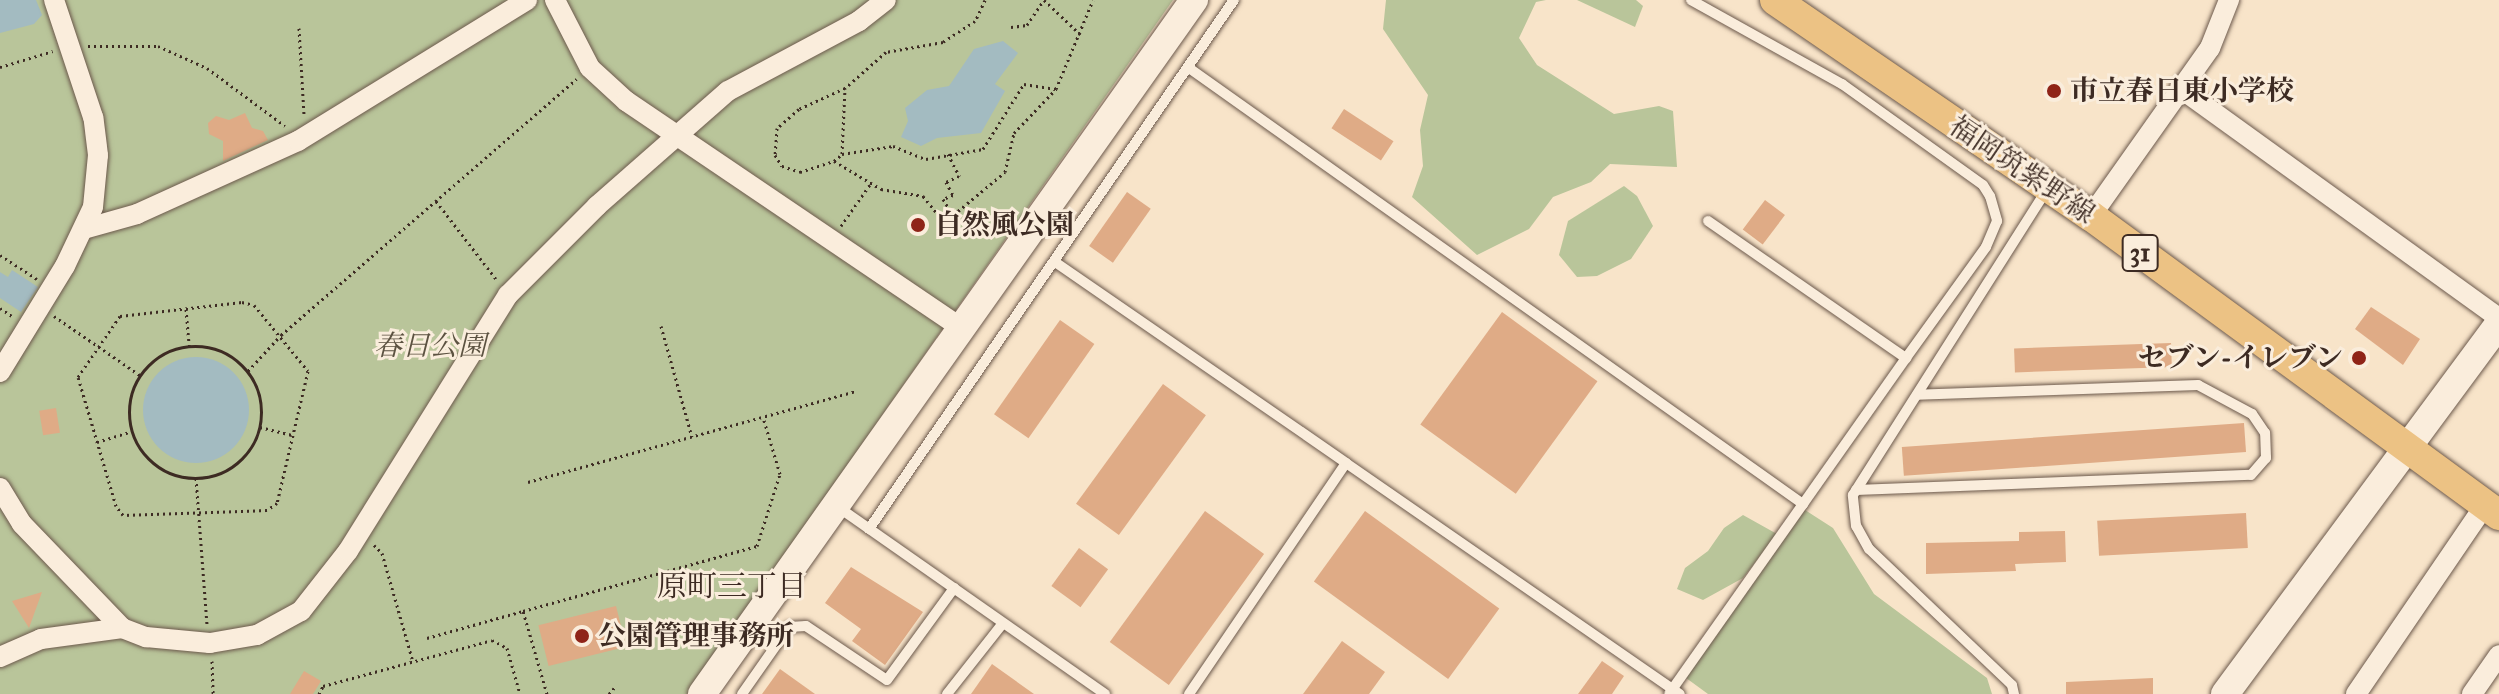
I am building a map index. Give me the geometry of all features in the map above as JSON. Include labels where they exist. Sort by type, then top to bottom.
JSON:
[{"type":"main road","name":"福岡筑紫野線","points":[[1775,0],[2091,216],[2492,510]]},
{"type":"street","points":[[0,372],[84,229],[93,207],[98,155],[93,117],[54,0]]},
{"type":"street","points":[[84,229],[137,214],[298,141],[527,0]]},
{"type":"street","points":[[555,0],[590,68],[626,101],[963,329]]},
{"type":"street","points":[[0,488],[22,524],[122,628],[146,637],[210,643],[257,635],[301,611],[359,530],[508,295],[675,134],[728,91],[859,21],[886,0]]},
{"type":"street","points":[[702,694],[1194,0]]},
{"type":"street","points":[[2091,216],[2210,48],[2229,0]]},
{"type":"street","points":[[2180,88],[2499,321],[2404,448],[2231,692]]},
{"type":"street","points":[[2356,694],[2492,510]]},
{"type":"street","points":[[0,657],[41,639],[122,628]]},
{"type":"street","points":[[2472,694],[2499,655]]},
{"type":"lane","points":[[869,529],[1234,0]]},
{"type":"lane","points":[[1055,262],[1674,692],[1986,247],[1997,221],[1990,196],[1983,185],[1842,84],[1691,0]]},
{"type":"lane","points":[[1189,68],[1803,504]]},
{"type":"lane","points":[[2014,694],[2012,685],[1869,549],[1856,526],[1856,490],[2048,188]]},
{"type":"lane","points":[[1708,221],[1906,358]]},
{"type":"lane","points":[[1856,490],[2251,475],[2266,458],[2265,433],[2252,414],[2198,385],[1917,395]]},
{"type":"lane","points":[[1189,694],[1346,463]]},
{"type":"lane","points":[[836,506],[1105,694]]},
{"type":"lane","points":[[742,694],[789,627],[806,626],[887,680],[954,588]]},
{"type":"lane","points":[[947,694],[1003,623]]},
{"type":"path","points":[[985,0],[975,21],[943,42],[886,52],[845,88],[799,109],[777,128],[775,155],[782,166],[800,172],[834,161],[842,154],[893,146],[926,159],[983,149],[992,141],[1024,84],[1056,89]]},
{"type":"path","points":[[1011,27],[1027,25],[1044,0],[1080,34]]},
{"type":"path","points":[[834,161],[891,193],[923,196],[937,213],[951,212],[998,181],[1014,133],[1056,89],[1093,0]]},
{"type":"path","points":[[0,67],[71,47],[158,46],[207,68],[298,141],[304,119],[299,28]]},
{"type":"path","points":[[248,371],[281,335],[590,68]]},
{"type":"path","points":[[842,154],[845,88]]},
{"type":"path","points":[[948,154],[959,176],[946,182],[953,195],[943,199],[951,212]]},
{"type":"path","points":[[831,240],[871,183]]},
{"type":"path","points":[[436,201],[508,295]]},
{"type":"path","points":[[0,255],[50,288]]},
{"type":"path","points":[[242,302],[254,305],[308,371],[277,503],[267,510],[123,515],[116,506],[78,377],[120,316],[186,308],[242,302]]},
{"type":"path","points":[[39,305],[140,375]]},
{"type":"path","points":[[186,308],[189,346]]},
{"type":"path","points":[[661,326],[692,437]]},
{"type":"path","points":[[189,346],[228,353],[248,371],[260,397],[260,427],[250,450],[232,467],[196,478],[156,465],[132,431],[129,402],[140,375],[161,355],[189,346]]},
{"type":"path","points":[[528,482],[857,391]]},
{"type":"path","points":[[427,638],[757,546],[780,474],[763,417]]},
{"type":"path","points":[[260,427],[293,435]]},
{"type":"path","points":[[97,442],[132,431]]},
{"type":"path","points":[[196,478],[213,694]]},
{"type":"path","points":[[359,530],[382,553],[413,662]]},
{"type":"path","points":[[523,611],[547,694]]},
{"type":"path","points":[[319,694],[323,686],[492,640],[507,648],[520,694]]},
{"type":"path","points":[[609,694],[614,688]]},
{"type":"green space","name":"春日公園","points":[[0,0],[1173,0],[687,694],[0,694]]},
{"type":"green space","points":[[1386,0],[1546,0],[1536,2],[1519,38],[1537,65],[1614,114],[1659,106],[1673,111],[1677,167],[1610,164],[1591,182],[1553,197],[1529,229],[1477,255],[1412,197],[1423,166],[1420,130],[1428,95],[1383,29]]},
{"type":"green space","points":[[1577,0],[1636,0],[1643,6],[1635,27]]},
{"type":"green space","points":[[1624,186],[1637,196],[1653,226],[1631,259],[1597,276],[1577,277],[1559,255],[1568,221]]},
{"type":"green space","points":[[1805,510],[1833,528],[1874,594],[1987,678],[1992,694],[1708,694],[1682,675]]},
{"type":"green space","points":[[1743,515],[1777,534],[1743,578],[1703,600],[1677,589],[1685,568],[1708,551],[1724,528]]},
{"type":"water","points":[[0,0],[36,0],[42,15],[34,24],[0,33]]},
{"type":"water","points":[[1003,41],[1018,53],[995,84],[1005,91],[981,133],[937,138],[921,146],[901,137],[908,121],[905,108],[927,90],[949,86],[974,49]]},
{"type":"water","points":[[12,270],[38,287],[21,312],[0,298],[0,272],[8,277]]},
{"type":"water","points":[[196,357],[216,361],[233,373],[245,390],[249,410],[245,430],[233,447],[216,459],[196,463],[176,459],[159,447],[147,430],[143,410],[147,390],[159,373],[176,361]]},
{"type":"building","points":[[1344,109],[1393,141],[1381,160],[1331,128]]},
{"type":"building","points":[[245,113],[252,128],[263,131],[268,140],[223,161],[223,141],[209,134],[208,123],[216,116],[229,120]]},
{"type":"building","points":[[1127,192],[1151,209],[1113,263],[1089,246]]},
{"type":"building","points":[[1765,200],[1785,215],[1763,245],[1743,230]]},
{"type":"building","points":[[2371,307],[2420,339],[2403,365],[2355,329]]},
{"type":"building","points":[[1502,312],[1597,381],[1516,494],[1420,424]]},
{"type":"building","points":[[1060,320],[1094,344],[1028,438],[994,414]]},
{"type":"building","points":[[2171,343],[2172,367],[2015,372],[2014,348]]},
{"type":"building","points":[[1163,384],[1206,415],[1119,535],[1076,504]]},
{"type":"building","points":[[56,408],[60,433],[43,435],[39,411]]},
{"type":"building","points":[[2244,423],[2246,452],[1904,476],[1902,447]]},
{"type":"building","points":[[1205,511],[1264,554],[1169,685],[1110,642]]},
{"type":"building","points":[[1365,511],[1499,609],[1448,679],[1314,581]]},
{"type":"building","points":[[2246,513],[2248,548],[2099,556],[2097,521]]},
{"type":"building","points":[[2065,531],[2066,562],[2015,564],[2016,571],[1926,574],[1926,543],[2019,541],[2019,532]]},
{"type":"building","points":[[1079,548],[1108,569],[1080,607],[1051,586]]},
{"type":"building","points":[[851,567],[923,612],[885,665],[852,641],[861,629],[825,603]]},
{"type":"building","points":[[42,592],[29,628],[12,601]]},
{"type":"building","name":"公園管理事務所","points":[[616,606],[626,647],[549,666],[538,625]]},
{"type":"building","points":[[1342,641],[1385,672],[1369,694],[1303,694]]},
{"type":"building","points":[[1602,661],[1624,676],[1612,694],[1578,694]]},
{"type":"building","points":[[992,664],[1034,694],[971,694]]},
{"type":"building","points":[[780,669],[815,694],[762,694]]},
{"type":"building","points":[[304,671],[321,681],[313,694],[290,694]]},
{"type":"building","points":[[2153,678],[2153,694],[2066,694],[2066,682]]},
{"type":"place","name":"市立春日東小学校","points":[[2054,91]]},
{"type":"place","name":"自然風公園","points":[[918,225]]},
{"type":"place","name":"セブン-イレブン","points":[[2359,358]]},
{"type":"place","name":"公園管理事務所","points":[[582,636]]},
{"type":"district","name":"原町三丁目","points":[[732,586]]}]
